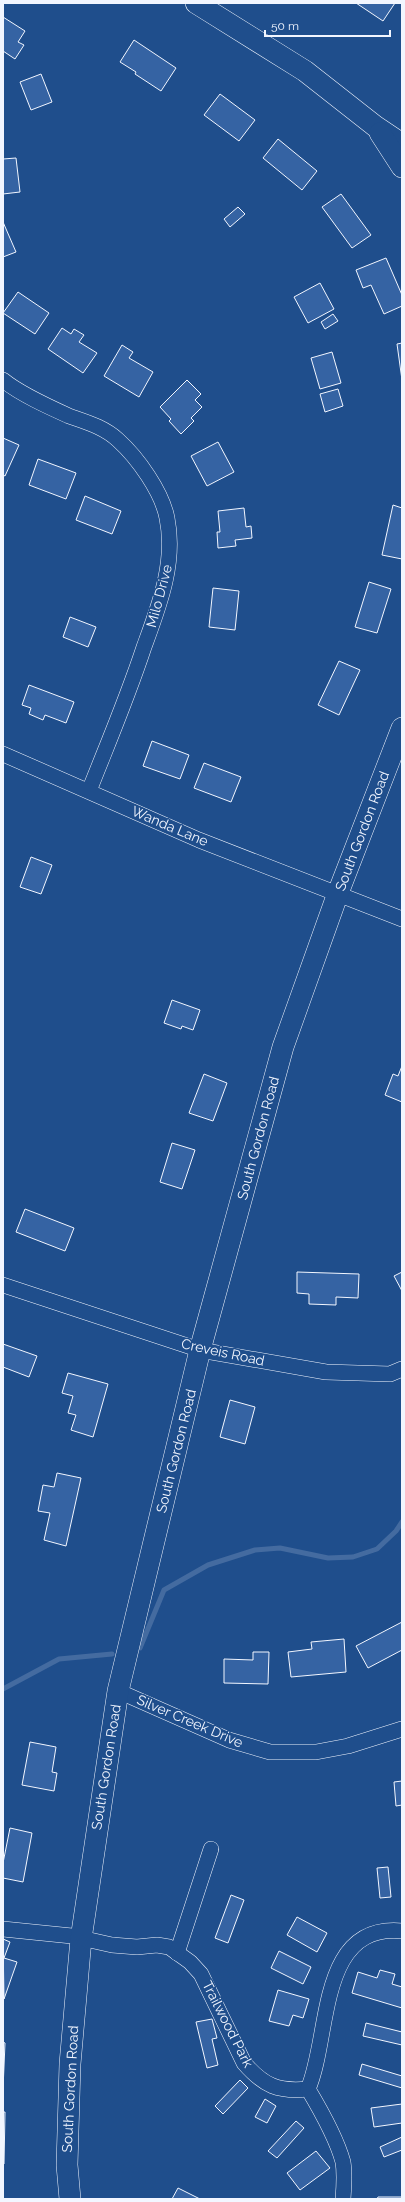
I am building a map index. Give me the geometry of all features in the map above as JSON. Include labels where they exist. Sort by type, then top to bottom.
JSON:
[{"type":"street","points":[[196,3],[305,71],[375,126],[402,144]]},
{"type":"street","points":[[375,126],[402,167]]},
{"type":"street","name":"Milo Drive","points":[[3,380],[46,405],[96,426],[118,439],[143,469],[157,490],[167,518],[170,552],[167,576],[161,601],[132,682],[89,791]]},
{"type":"street","name":"South Gordon Road","points":[[70,2199],[67,2165],[70,2064],[81,1939],[118,1691],[200,1350],[283,1047],[338,893],[402,728]]},
{"type":"street","name":"Wanda Lane","points":[[3,754],[199,840],[402,919]]},
{"type":"street","name":"Creveis Road","points":[[3,1285],[200,1350],[326,1372],[390,1374],[402,1369]]},
{"type":"street","name":"Silver Creek Drive","points":[[118,1691],[229,1740],[270,1752],[316,1752],[348,1746],[402,1728]]},
{"type":"street","points":[[177,1953],[212,1849]]},
{"type":"street","name":"Trailwood Park","points":[[3,1929],[72,1936],[112,1945],[157,1945],[169,1947],[190,1962],[208,1984],[244,2063],[255,2075],[273,2087],[293,2090],[308,2089]]},
{"type":"street","points":[[343,2199],[345,2181],[342,2161],[321,2111],[308,2089],[315,2073],[332,1986],[341,1962],[354,1944],[370,1935],[387,1930],[402,1931]]},
{"type":"building","points":[[356,3],[395,3],[383,21]]},
{"type":"building","points":[[3,17],[25,31],[18,42],[24,45],[15,59],[3,51]]},
{"type":"building","points":[[134,40],[176,68],[161,91],[120,62]]},
{"type":"building","points":[[41,74],[52,102],[31,110],[20,82]]},
{"type":"building","points":[[220,94],[255,120],[239,141],[204,115]]},
{"type":"building","points":[[278,139],[317,171],[302,190],[263,158]]},
{"type":"building","points":[[16,158],[20,192],[3,194],[3,159]]},
{"type":"building","points":[[341,194],[371,235],[352,248],[322,207]]},
{"type":"building","points":[[238,207],[245,214],[230,227],[224,219]]},
{"type":"building","points":[[3,222],[16,252],[3,257]]},
{"type":"building","points":[[386,258],[402,295],[402,306],[384,314],[371,285],[363,288],[356,270]]},
{"type":"building","points":[[320,283],[334,309],[308,323],[294,297]]},
{"type":"building","points":[[18,292],[49,313],[35,334],[3,313]]},
{"type":"building","points":[[333,314],[338,321],[325,329],[321,322]]},
{"type":"building","points":[[62,328],[71,334],[74,329],[84,335],[79,342],[97,353],[83,373],[48,349]]},
{"type":"building","points":[[402,343],[402,380],[397,344]]},
{"type":"building","points":[[122,345],[133,352],[129,358],[153,372],[139,397],[104,376]]},
{"type":"building","points":[[332,352],[341,383],[320,389],[311,358]]},
{"type":"building","points":[[187,380],[201,394],[195,400],[202,407],[191,418],[194,421],[181,434],[169,421],[171,419],[160,407]]},
{"type":"building","points":[[338,389],[343,406],[325,412],[320,394]]},
{"type":"building","points":[[3,438],[19,445],[5,476],[3,475]]},
{"type":"building","points":[[218,442],[234,472],[207,486],[191,456]]},
{"type":"building","points":[[38,459],[76,473],[66,499],[29,485]]},
{"type":"building","points":[[85,496],[121,511],[112,534],[76,520]]},
{"type":"building","points":[[393,505],[402,508],[402,559],[382,555]]},
{"type":"building","points":[[244,508],[246,527],[251,526],[252,538],[235,540],[236,546],[218,548],[217,532],[220,532],[218,511]]},
{"type":"building","points":[[369,582],[391,589],[377,633],[355,627]]},
{"type":"building","points":[[213,588],[239,591],[235,630],[209,627]]},
{"type":"building","points":[[70,617],[96,627],[88,647],[63,637]]},
{"type":"building","points":[[339,661],[360,670],[339,715],[318,705]]},
{"type":"building","points":[[29,685],[74,702],[66,723],[45,715],[43,720],[29,714],[31,708],[22,705]]},
{"type":"building","points":[[152,741],[189,755],[180,779],[143,766]]},
{"type":"building","points":[[204,763],[241,777],[231,802],[194,788]]},
{"type":"building","points":[[31,857],[52,865],[41,894],[20,887]]},
{"type":"building","points":[[172,1000],[200,1010],[193,1030],[182,1026],[181,1029],[164,1023]]},
{"type":"building","points":[[402,1066],[402,1102],[385,1095],[393,1074],[398,1076]]},
{"type":"building","points":[[204,1074],[227,1083],[213,1121],[189,1113]]},
{"type":"building","points":[[172,1143],[195,1150],[182,1189],[160,1182]]},
{"type":"building","points":[[25,1209],[74,1228],[65,1251],[16,1232]]},
{"type":"building","points":[[297,1272],[359,1274],[358,1298],[336,1297],[336,1305],[309,1304],[309,1294],[297,1293]]},
{"type":"building","points":[[402,1272],[402,1291],[394,1276]]},
{"type":"building","points":[[3,1344],[37,1356],[29,1377],[3,1367]]},
{"type":"building","points":[[68,1373],[108,1384],[93,1437],[71,1430],[76,1415],[68,1413],[73,1396],[62,1393]]},
{"type":"building","points":[[230,1400],[255,1407],[245,1444],[220,1437]]},
{"type":"building","points":[[57,1473],[81,1478],[66,1546],[44,1540],[50,1513],[38,1511],[43,1485],[54,1487]]},
{"type":"building","points":[[402,1622],[402,1650],[368,1668],[356,1646]]},
{"type":"building","points":[[344,1639],[346,1672],[291,1677],[288,1652],[312,1649],[311,1642]]},
{"type":"building","points":[[253,1652],[269,1652],[268,1684],[224,1683],[224,1659],[253,1660]]},
{"type":"building","points":[[30,1742],[56,1747],[52,1772],[57,1773],[54,1791],[22,1785]]},
{"type":"building","points":[[402,1781],[402,1805],[396,1806],[394,1782]]},
{"type":"building","points":[[10,1828],[32,1833],[23,1882],[3,1878],[3,1863]]},
{"type":"building","points":[[388,1867],[391,1897],[380,1898],[377,1868]]},
{"type":"building","points":[[231,1895],[244,1900],[228,1943],[215,1938]]},
{"type":"building","points":[[297,1917],[327,1933],[317,1952],[287,1935]]},
{"type":"building","points":[[3,1939],[10,1942],[4,1958],[17,1962],[4,1999]]},
{"type":"building","points":[[279,1951],[311,1967],[303,1984],[271,1968]]},
{"type":"building","points":[[380,1970],[395,1974],[392,1984],[402,1987],[402,2008],[352,1993],[358,1972],[377,1978]]},
{"type":"building","points":[[278,1990],[309,1999],[303,2018],[293,2015],[289,2026],[269,2021]]},
{"type":"building","points":[[212,2019],[217,2038],[212,2039],[218,2065],[207,2068],[196,2022]]},
{"type":"building","points":[[366,2023],[402,2032],[402,2045],[363,2036]]},
{"type":"building","points":[[3,2042],[5,2043],[3,2089]]},
{"type":"building","points":[[362,2064],[402,2076],[402,2088],[359,2075]]},
{"type":"building","points":[[240,2080],[248,2088],[223,2114],[215,2106]]},
{"type":"building","points":[[265,2099],[276,2106],[267,2123],[255,2117]]},
{"type":"building","points":[[402,2104],[402,2123],[374,2127],[371,2108]]},
{"type":"building","points":[[3,2112],[5,2112],[4,2164],[3,2164]]},
{"type":"building","points":[[296,2121],[304,2128],[277,2158],[268,2151]]},
{"type":"building","points":[[402,2137],[402,2150],[384,2157],[380,2147]]},
{"type":"building","points":[[316,2151],[330,2168],[300,2190],[287,2173]]},
{"type":"building","points":[[178,2188],[200,2199],[172,2199]]},
{"type":"building","points":[[378,2197],[402,2197],[402,2199],[377,2199]]},
{"type":"waterway","points":[[140,1648],[164,1590],[208,1565],[255,1550],[280,1548],[328,1558],[353,1557],[377,1549],[396,1531],[402,1522]]},
{"type":"waterway","points":[[3,1689],[59,1659],[112,1654]]}]
